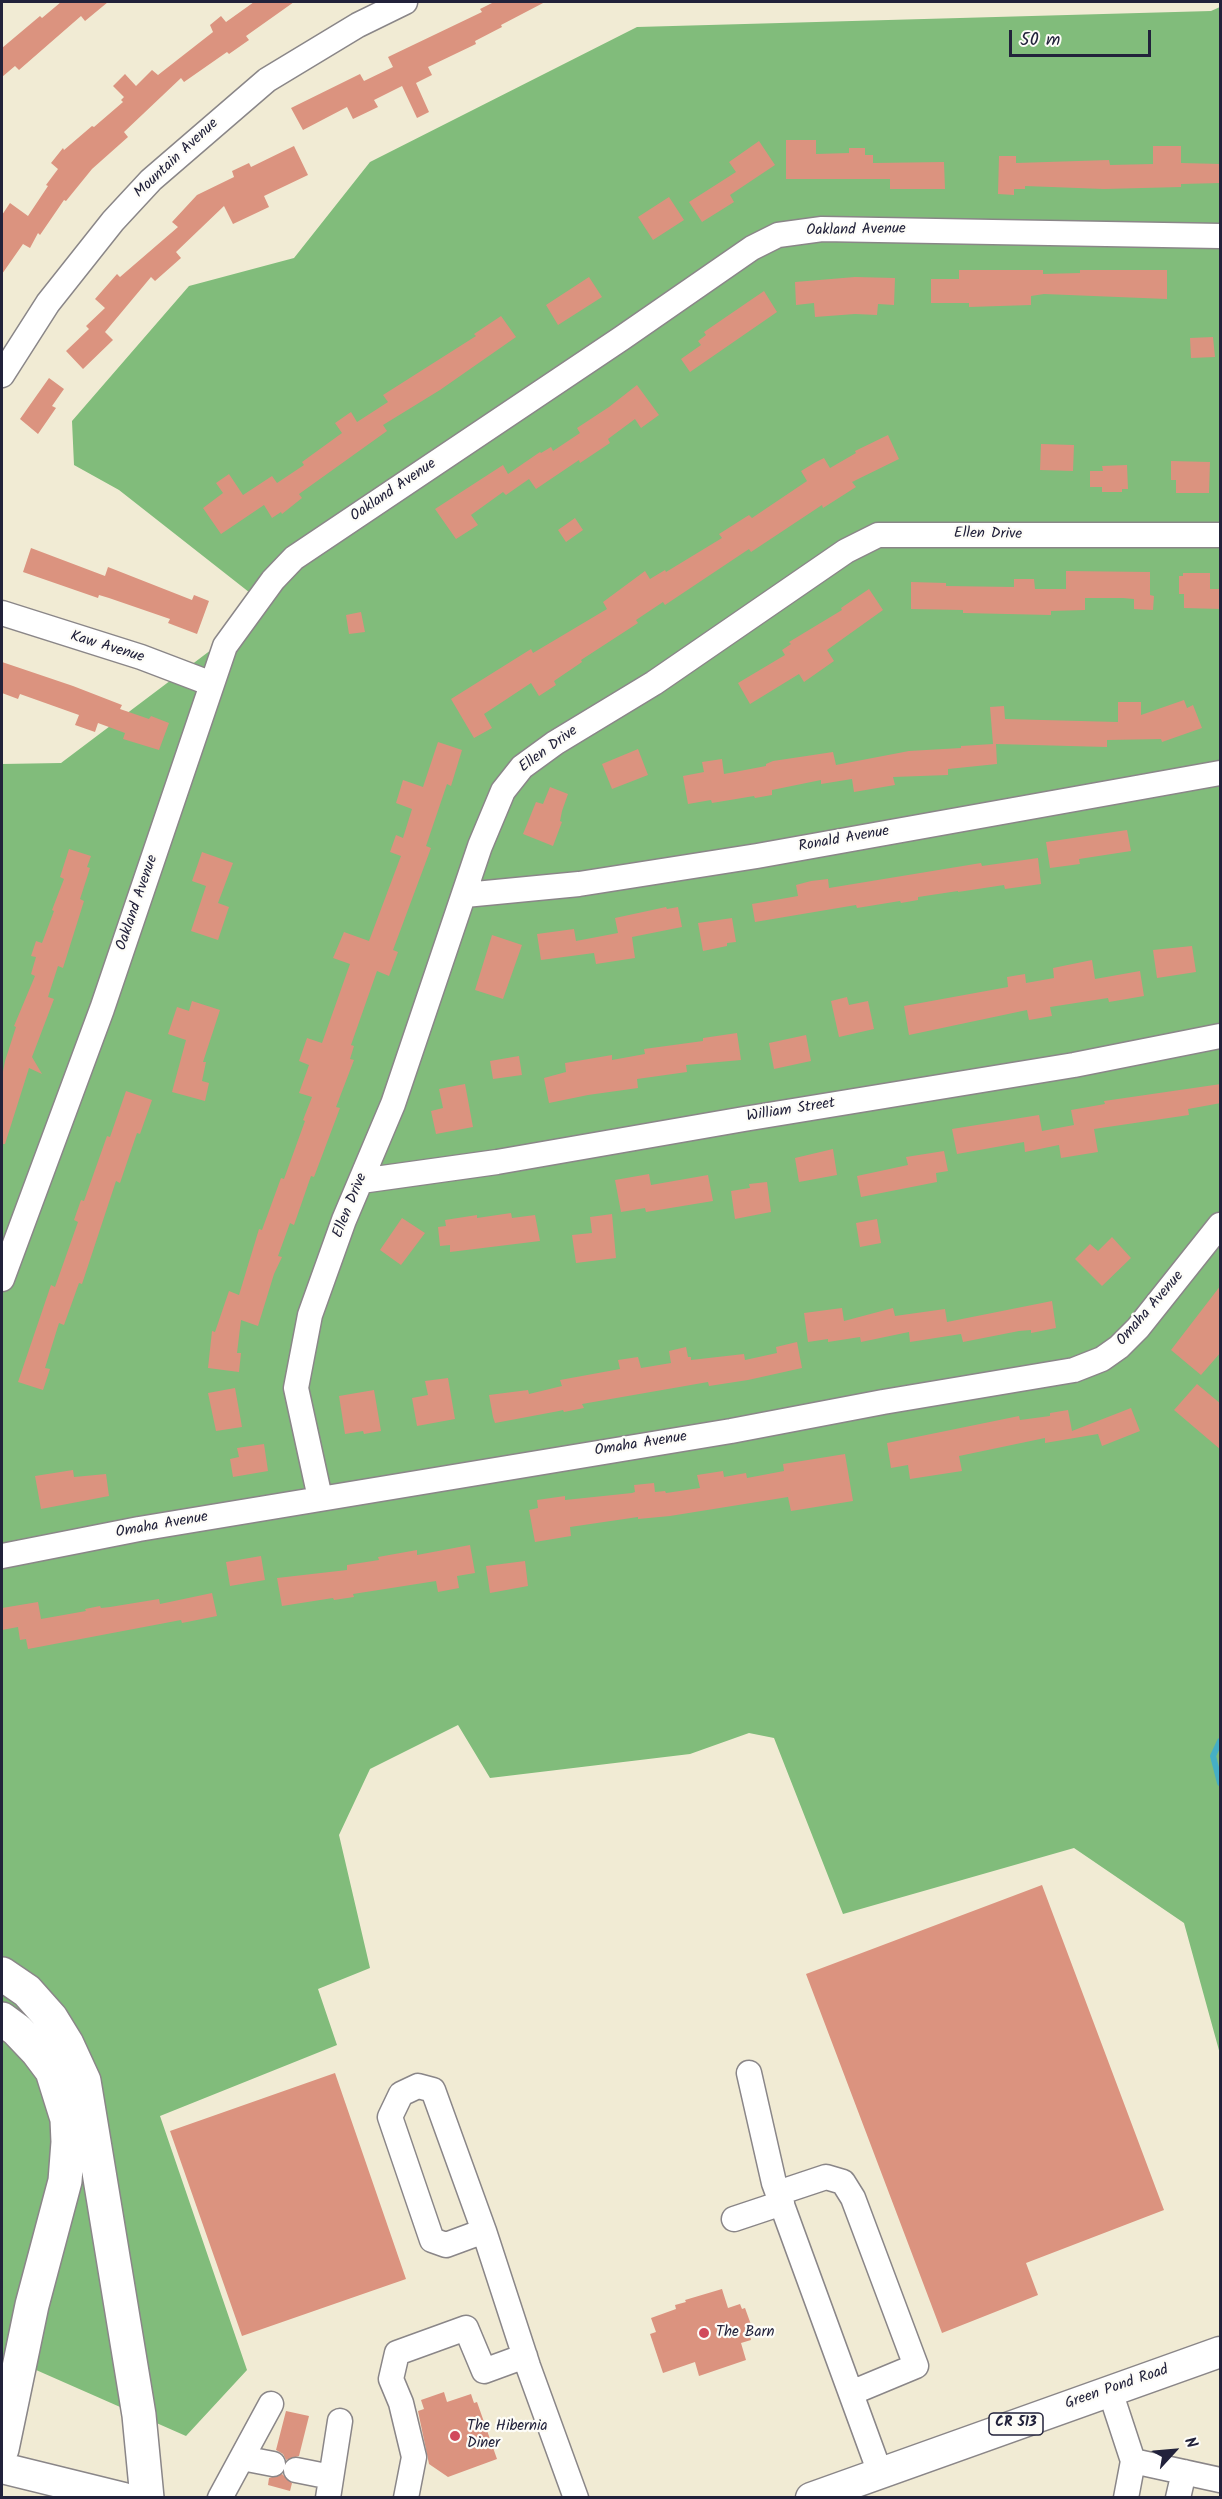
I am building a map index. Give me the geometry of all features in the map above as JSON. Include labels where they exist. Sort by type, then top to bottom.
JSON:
[{"type":"highway","points":[[2,1974],[27,1991],[51,2018],[67,2044],[84,2081],[139,2415],[147,2498]]},
{"type":"highway","points":[[2,2019],[38,2051],[52,2071],[67,2119],[68,2142],[65,2181],[32,2305],[2,2449]]},
{"type":"highway","points":[[2,2403],[20,2362]]},
{"type":"main road","name":"Green Pond Road","points":[[811,2498],[864,2485],[1110,2391],[1221,2352]]},
{"type":"main road","points":[[2,2468],[124,2498]]},
{"type":"street","name":"Mountain Avenue","points":[[2,375],[48,303],[113,221],[151,180],[267,80],[358,25],[405,2]]},
{"type":"street","name":"Oakland Avenue","points":[[2,1279],[102,1009],[225,646],[273,580],[294,558],[752,248],[778,235],[822,229],[1221,236]]},
{"type":"street","name":"Ellen Drive","points":[[320,1498],[296,1388],[310,1315],[393,1104],[480,846],[503,791],[522,767],[555,743],[654,682],[846,551],[878,535],[1221,535]]},
{"type":"street","name":"Kaw Avenue","points":[[2,614],[141,657],[212,684]]},
{"type":"street","name":"Ronald Avenue","points":[[465,894],[579,884],[757,856],[1221,772]]},
{"type":"street","name":"William Street","points":[[361,1181],[497,1162],[1074,1065],[1221,1036]]},
{"type":"street","name":"Omaha Avenue","points":[[2,1556],[139,1529],[731,1431],[883,1402],[1074,1370],[1102,1359],[1119,1347],[1138,1328],[1221,1225]]},
{"type":"street","points":[[749,2073],[774,2183],[851,2393],[864,2485]]},
{"type":"street","points":[[484,2231],[446,2245],[432,2240],[390,2116],[401,2094],[418,2086],[433,2090],[484,2231],[576,2498]]},
{"type":"street","points":[[734,2219],[826,2177],[843,2182],[853,2199],[916,2366],[851,2393]]},
{"type":"street","points":[[406,2498],[414,2457],[401,2403],[391,2379],[397,2353],[466,2328],[484,2371],[525,2355]]},
{"type":"street","points":[[1110,2391],[1133,2461],[1126,2498]]},
{"type":"street","points":[[220,2498],[271,2404]]},
{"type":"street","points":[[296,2470],[330,2487],[340,2421]]},
{"type":"street","points":[[242,2457],[273,2464]]},
{"type":"street","points":[[1133,2461],[1221,2480]]},
{"type":"street","points":[[1178,2498],[1184,2472]]},
{"type":"green space","points":[[1220,7],[1220,2054],[1184,1923],[1074,1848],[843,1914],[774,1738],[749,1733],[690,1754],[490,1778],[458,1725],[370,1769],[339,1835],[370,1968],[318,1989],[337,2045],[160,2116],[247,2370],[186,2436],[2,2355],[2,764],[61,763],[268,607],[119,490],[74,465],[72,421],[189,286],[294,258],[370,162],[637,27],[1211,11]]},
{"type":"building","points":[[61,2],[108,2],[85,21],[81,16],[19,70],[15,66],[2,77],[2,48],[40,16],[42,18]]},
{"type":"building","points":[[254,2],[294,2],[246,36],[249,40],[229,54],[227,52],[184,82],[181,78],[124,132],[128,137],[92,169],[66,201],[64,200],[40,235],[38,233],[30,248],[23,244],[2,274],[2,215],[10,203],[28,216],[58,169],[51,163],[63,148],[64,150],[123,102],[121,100],[124,97],[113,86],[125,74],[136,86],[152,70],[158,75],[213,32],[210,25],[221,16],[226,22]]},
{"type":"building","points":[[494,2],[545,2],[501,25],[502,27],[475,41],[476,44],[428,67],[432,75],[416,83],[429,112],[417,118],[402,86],[374,100],[378,107],[353,119],[347,107],[303,130],[291,108],[360,74],[364,81],[393,67],[388,57],[482,12],[480,9]]},
{"type":"building","points":[[786,140],[816,140],[816,154],[849,153],[849,148],[865,148],[865,155],[873,155],[873,163],[944,162],[945,189],[890,189],[890,179],[786,179]]},
{"type":"building","points":[[759,141],[775,165],[730,195],[734,202],[702,222],[689,202],[736,172],[729,162]]},
{"type":"building","points":[[294,146],[308,175],[264,196],[269,207],[233,224],[224,206],[176,252],[181,258],[155,281],[151,277],[105,332],[113,340],[83,369],[66,351],[89,329],[86,326],[105,308],[95,299],[117,274],[120,277],[178,227],[172,222],[197,195],[234,177],[232,171],[249,163],[251,167]]},
{"type":"building","points":[[1153,146],[1181,146],[1181,163],[1221,164],[1221,183],[1181,184],[1181,187],[1104,189],[1025,186],[1025,189],[1014,189],[1014,195],[998,194],[999,156],[1016,156],[1016,163],[1109,160],[1110,165],[1153,164]]},
{"type":"building","points":[[669,197],[684,220],[653,240],[638,217]]},
{"type":"building","points":[[959,270],[1043,270],[1043,274],[1080,273],[1080,270],[1167,270],[1167,299],[1044,294],[1031,296],[1031,305],[969,307],[969,303],[931,303],[931,279],[959,279]]},
{"type":"building","points":[[589,277],[602,297],[558,325],[546,305]]},
{"type":"building","points":[[855,277],[895,278],[894,305],[878,304],[877,315],[815,317],[814,303],[796,305],[795,282]]},
{"type":"building","points":[[764,291],[777,312],[690,372],[681,359],[701,345],[698,341],[706,335],[704,332]]},
{"type":"building","points":[[501,316],[516,337],[440,390],[383,425],[387,431],[299,494],[302,498],[282,514],[281,512],[272,518],[264,505],[221,534],[203,508],[223,493],[216,483],[229,474],[243,495],[272,476],[277,483],[304,465],[302,462],[342,433],[335,423],[351,412],[357,422],[388,402],[383,395],[476,336],[474,334]]},
{"type":"building","points":[[1213,337],[1215,357],[1191,358],[1190,338]]},
{"type":"building","points":[[49,378],[64,389],[52,406],[56,408],[38,434],[20,419]]},
{"type":"building","points":[[637,385],[659,415],[641,428],[635,419],[608,439],[610,443],[580,463],[579,460],[536,489],[529,479],[506,495],[503,492],[471,515],[478,525],[456,539],[435,509],[503,465],[508,474],[540,452],[551,447],[553,451],[580,433],[577,428]]},
{"type":"building","points":[[888,435],[899,459],[852,482],[856,487],[823,508],[822,505],[751,552],[749,549],[665,605],[663,602],[636,620],[638,623],[581,660],[582,662],[554,681],[556,685],[539,696],[531,683],[484,714],[492,728],[474,738],[451,699],[531,649],[533,653],[607,609],[603,602],[645,571],[650,579],[665,570],[666,572],[722,538],[719,534],[749,515],[752,518],[807,481],[801,471],[824,458],[830,468],[856,453],[855,451]]},
{"type":"building","points":[[1041,444],[1074,445],[1073,471],[1040,470]]},
{"type":"building","points":[[1171,461],[1210,462],[1209,493],[1176,493],[1176,480],[1171,480]]},
{"type":"building","points":[[1127,465],[1128,489],[1122,489],[1122,492],[1102,492],[1102,487],[1090,487],[1090,471],[1103,471],[1102,466]]},
{"type":"building","points":[[575,518],[583,530],[566,542],[558,530]]},
{"type":"building","points":[[31,548],[105,576],[108,567],[192,600],[194,595],[209,601],[197,634],[168,623],[170,619],[99,595],[98,598],[23,572]]},
{"type":"building","points":[[1066,571],[1150,572],[1150,595],[1154,596],[1153,610],[1134,609],[1134,599],[1123,598],[1085,598],[1085,610],[1051,611],[1051,615],[911,609],[911,582],[946,583],[946,586],[1014,587],[1014,579],[1034,579],[1035,589],[1066,589]]},
{"type":"building","points":[[1183,573],[1210,573],[1210,589],[1221,589],[1221,609],[1184,608],[1184,594],[1179,594],[1179,576],[1183,576]]},
{"type":"building","points":[[869,589],[883,610],[827,650],[834,661],[804,682],[799,674],[750,704],[738,683],[785,655],[782,650],[791,644],[789,642],[842,610],[841,608]]},
{"type":"building","points":[[361,612],[365,632],[349,634],[346,615]]},
{"type":"building","points":[[2,662],[122,705],[120,709],[169,723],[159,750],[123,739],[125,733],[98,723],[95,732],[75,725],[79,715],[20,694],[18,699],[2,693]]},
{"type":"building","points":[[1184,700],[1187,708],[1193,705],[1202,728],[1162,742],[1161,739],[1107,740],[1107,747],[996,744],[997,764],[948,769],[948,775],[893,777],[895,785],[854,792],[852,779],[821,784],[821,780],[772,790],[772,795],[688,804],[683,776],[704,772],[702,762],[722,759],[724,774],[766,766],[773,761],[833,752],[836,765],[909,751],[993,744],[990,707],[1004,706],[1005,719],[1118,722],[1118,702],[1141,702],[1141,715]]},
{"type":"building","points":[[438,742],[462,750],[451,786],[447,784],[426,846],[431,848],[393,950],[398,952],[389,976],[377,971],[351,1045],[354,1046],[350,1059],[354,1060],[336,1107],[340,1108],[314,1177],[311,1176],[294,1225],[290,1223],[278,1256],[282,1257],[274,1274],[258,1326],[241,1320],[237,1353],[241,1353],[239,1372],[208,1368],[212,1331],[215,1332],[229,1291],[239,1295],[259,1229],[262,1230],[281,1178],[284,1179],[305,1121],[303,1120],[312,1097],[299,1093],[309,1065],[299,1061],[307,1038],[322,1043],[350,964],[333,958],[344,932],[369,941],[401,856],[390,852],[396,835],[403,838],[412,809],[396,803],[403,780],[423,787]]},
{"type":"building","points":[[638,749],[648,775],[612,789],[602,764]]},
{"type":"building","points":[[550,787],[568,794],[562,811],[560,821],[562,822],[553,846],[523,834],[536,802],[543,804]]},
{"type":"building","points":[[1127,830],[1131,851],[1079,859],[1080,864],[1050,868],[1046,842]]},
{"type":"building","points":[[69,849],[91,856],[87,867],[90,868],[80,899],[84,901],[63,968],[58,966],[48,997],[54,999],[32,1057],[42,1074],[29,1068],[5,1144],[2,1144],[2,1077],[5,1061],[16,1027],[14,1026],[35,976],[31,974],[36,957],[31,956],[36,941],[42,943],[54,911],[52,910],[64,879],[60,877]]},
{"type":"building","points":[[202,852],[233,863],[218,903],[229,907],[218,940],[191,931],[206,886],[192,881]]},
{"type":"building","points":[[1038,858],[1041,884],[1005,889],[1004,885],[958,891],[918,897],[918,900],[901,903],[900,901],[857,908],[856,905],[755,922],[752,904],[798,896],[796,885],[811,881],[828,879],[829,888],[981,863],[982,866]]},
{"type":"building","points":[[666,907],[667,909],[678,907],[682,927],[632,937],[635,958],[596,964],[594,953],[541,960],[537,934],[574,929],[576,941],[618,933],[615,918]]},
{"type":"building","points":[[732,918],[736,942],[703,951],[698,923]]},
{"type":"building","points":[[492,935],[522,945],[503,999],[475,990]]},
{"type":"building","points":[[1192,946],[1196,972],[1157,978],[1153,950]]},
{"type":"building","points":[[1092,960],[1095,979],[1140,971],[1144,996],[1109,1002],[1108,998],[1050,1007],[1052,1016],[1029,1020],[1027,1010],[909,1035],[904,1006],[1008,987],[1007,977],[1025,974],[1026,983],[1054,978],[1053,968]]},
{"type":"building","points":[[847,997],[849,1005],[868,1001],[874,1029],[839,1037],[831,1001]]},
{"type":"building","points":[[192,1001],[220,1010],[203,1062],[206,1062],[202,1081],[209,1083],[205,1101],[172,1092],[186,1040],[168,1034],[177,1007],[189,1011]]},
{"type":"building","points":[[737,1033],[741,1060],[686,1065],[687,1072],[637,1079],[638,1088],[549,1103],[544,1078],[566,1072],[565,1063],[612,1055],[612,1060],[645,1054],[644,1049],[703,1041],[703,1038]]},
{"type":"building","points":[[806,1035],[811,1061],[774,1069],[769,1043]]},
{"type":"building","points":[[519,1056],[522,1075],[493,1079],[490,1061]]},
{"type":"building","points":[[465,1084],[473,1127],[436,1134],[431,1111],[443,1108],[439,1089]]},
{"type":"building","points":[[1221,1084],[1221,1103],[1188,1109],[1189,1115],[1094,1129],[1098,1152],[1061,1158],[1059,1145],[1025,1152],[1024,1142],[957,1154],[952,1129],[1039,1115],[1042,1131],[1074,1125],[1071,1110],[1105,1104],[1104,1101]]},
{"type":"building","points":[[126,1091],[152,1100],[140,1134],[137,1133],[120,1183],[116,1181],[82,1284],[79,1283],[64,1325],[59,1323],[45,1368],[50,1369],[43,1390],[18,1382],[51,1285],[55,1287],[78,1222],[74,1220],[81,1200],[84,1201]]},
{"type":"building","points":[[833,1149],[837,1175],[799,1182],[795,1158]]},
{"type":"building","points":[[944,1151],[948,1171],[936,1173],[937,1182],[861,1197],[857,1176],[908,1165],[906,1157]]},
{"type":"building","points":[[649,1174],[651,1185],[708,1175],[713,1201],[646,1212],[645,1208],[621,1212],[615,1180]]},
{"type":"building","points":[[767,1182],[771,1212],[735,1219],[731,1191],[750,1188],[749,1184]]},
{"type":"building","points":[[511,1213],[512,1218],[535,1215],[540,1241],[450,1252],[450,1245],[440,1246],[438,1227],[446,1226],[445,1220]]},
{"type":"building","points":[[612,1214],[616,1258],[576,1263],[572,1235],[592,1233],[590,1217]]},
{"type":"building","points":[[402,1218],[425,1233],[401,1265],[380,1250]]},
{"type":"building","points":[[877,1219],[881,1243],[860,1247],[856,1223]]},
{"type":"building","points":[[1112,1237],[1131,1258],[1102,1286],[1075,1259],[1090,1244],[1098,1251]]},
{"type":"building","points":[[1221,1285],[1221,1352],[1201,1375],[1171,1350]]},
{"type":"building","points":[[1052,1301],[1056,1328],[1031,1333],[1031,1330],[1019,1331],[963,1342],[961,1334],[910,1342],[909,1332],[861,1342],[860,1337],[828,1342],[828,1339],[808,1342],[804,1313],[842,1308],[844,1321],[893,1308],[895,1316],[945,1309],[947,1322]]},
{"type":"building","points":[[797,1342],[802,1368],[748,1380],[709,1386],[708,1382],[582,1404],[584,1408],[495,1423],[493,1417],[489,1395],[528,1390],[529,1394],[562,1386],[560,1380],[620,1369],[618,1360],[638,1357],[641,1368],[671,1363],[669,1351],[686,1347],[691,1360],[744,1354],[745,1360],[777,1353],[776,1347]]},
{"type":"building","points":[[448,1378],[455,1419],[417,1426],[412,1398],[428,1395],[425,1381]]},
{"type":"building","points":[[1197,1384],[1221,1404],[1221,1450],[1174,1410]]},
{"type":"building","points":[[235,1388],[242,1427],[216,1431],[208,1393]]},
{"type":"building","points":[[374,1390],[381,1431],[345,1434],[339,1396]]},
{"type":"building","points":[[1131,1408],[1140,1431],[1102,1446],[1098,1434],[1045,1443],[1045,1438],[959,1456],[962,1471],[910,1479],[908,1465],[891,1468],[887,1443],[1019,1416],[1020,1420],[1050,1416],[1050,1413],[1068,1410],[1072,1431]]},
{"type":"building","points":[[264,1444],[268,1471],[233,1477],[230,1459],[239,1457],[237,1448]]},
{"type":"building","points":[[845,1454],[853,1501],[791,1511],[788,1497],[670,1516],[638,1519],[638,1517],[570,1527],[571,1536],[535,1542],[529,1510],[538,1508],[537,1500],[565,1496],[565,1500],[632,1493],[635,1492],[634,1485],[654,1483],[655,1492],[665,1491],[666,1493],[700,1488],[697,1475],[723,1471],[724,1477],[746,1473],[747,1478],[784,1471],[783,1464]]},
{"type":"building","points":[[73,1470],[74,1477],[106,1474],[109,1496],[41,1509],[35,1476]]},
{"type":"building","points":[[470,1545],[475,1573],[457,1576],[459,1588],[438,1592],[436,1581],[353,1594],[354,1597],[282,1606],[277,1578],[347,1570],[347,1565],[379,1560],[378,1557],[417,1550],[417,1555]]},
{"type":"building","points":[[261,1556],[265,1580],[230,1586],[226,1562]]},
{"type":"building","points":[[525,1561],[528,1586],[490,1593],[486,1566]]},
{"type":"building","points":[[212,1593],[217,1616],[182,1623],[181,1620],[28,1649],[26,1639],[20,1640],[18,1627],[2,1630],[2,1608],[38,1602],[41,1619],[86,1611],[85,1609],[100,1606],[101,1608],[110,1607],[159,1599],[160,1604]]},
{"type":"building","points":[[1042,1885],[1164,2210],[1026,2263],[1038,2295],[942,2333],[806,1974]]},
{"type":"building","points":[[335,2073],[406,2279],[242,2336],[170,2131]]},
{"type":"building","name":"The Barn","points":[[722,2289],[728,2308],[740,2304],[742,2309],[745,2308],[754,2333],[750,2335],[751,2340],[741,2343],[746,2360],[699,2376],[695,2362],[663,2373],[650,2334],[656,2332],[651,2318],[676,2309],[675,2305],[686,2302],[685,2300]]},
{"type":"building","name":"The Hibernia Diner","points":[[444,2392],[447,2402],[471,2394],[474,2403],[477,2402],[497,2459],[448,2477],[429,2464],[418,2411],[424,2409],[421,2400]]},
{"type":"building","points":[[286,2411],[309,2416],[299,2456],[286,2460],[283,2454],[276,2450]]},
{"type":"building","points":[[282,2474],[292,2483],[290,2491],[268,2485],[269,2478]]},
{"type":"waterway","points":[[1220,1741],[1213,1756],[1220,1783]]},
{"type":"place","name":"The Barn","points":[[704,2333]]},
{"type":"place","name":"The Hibernia Diner","points":[[455,2436]]}]
